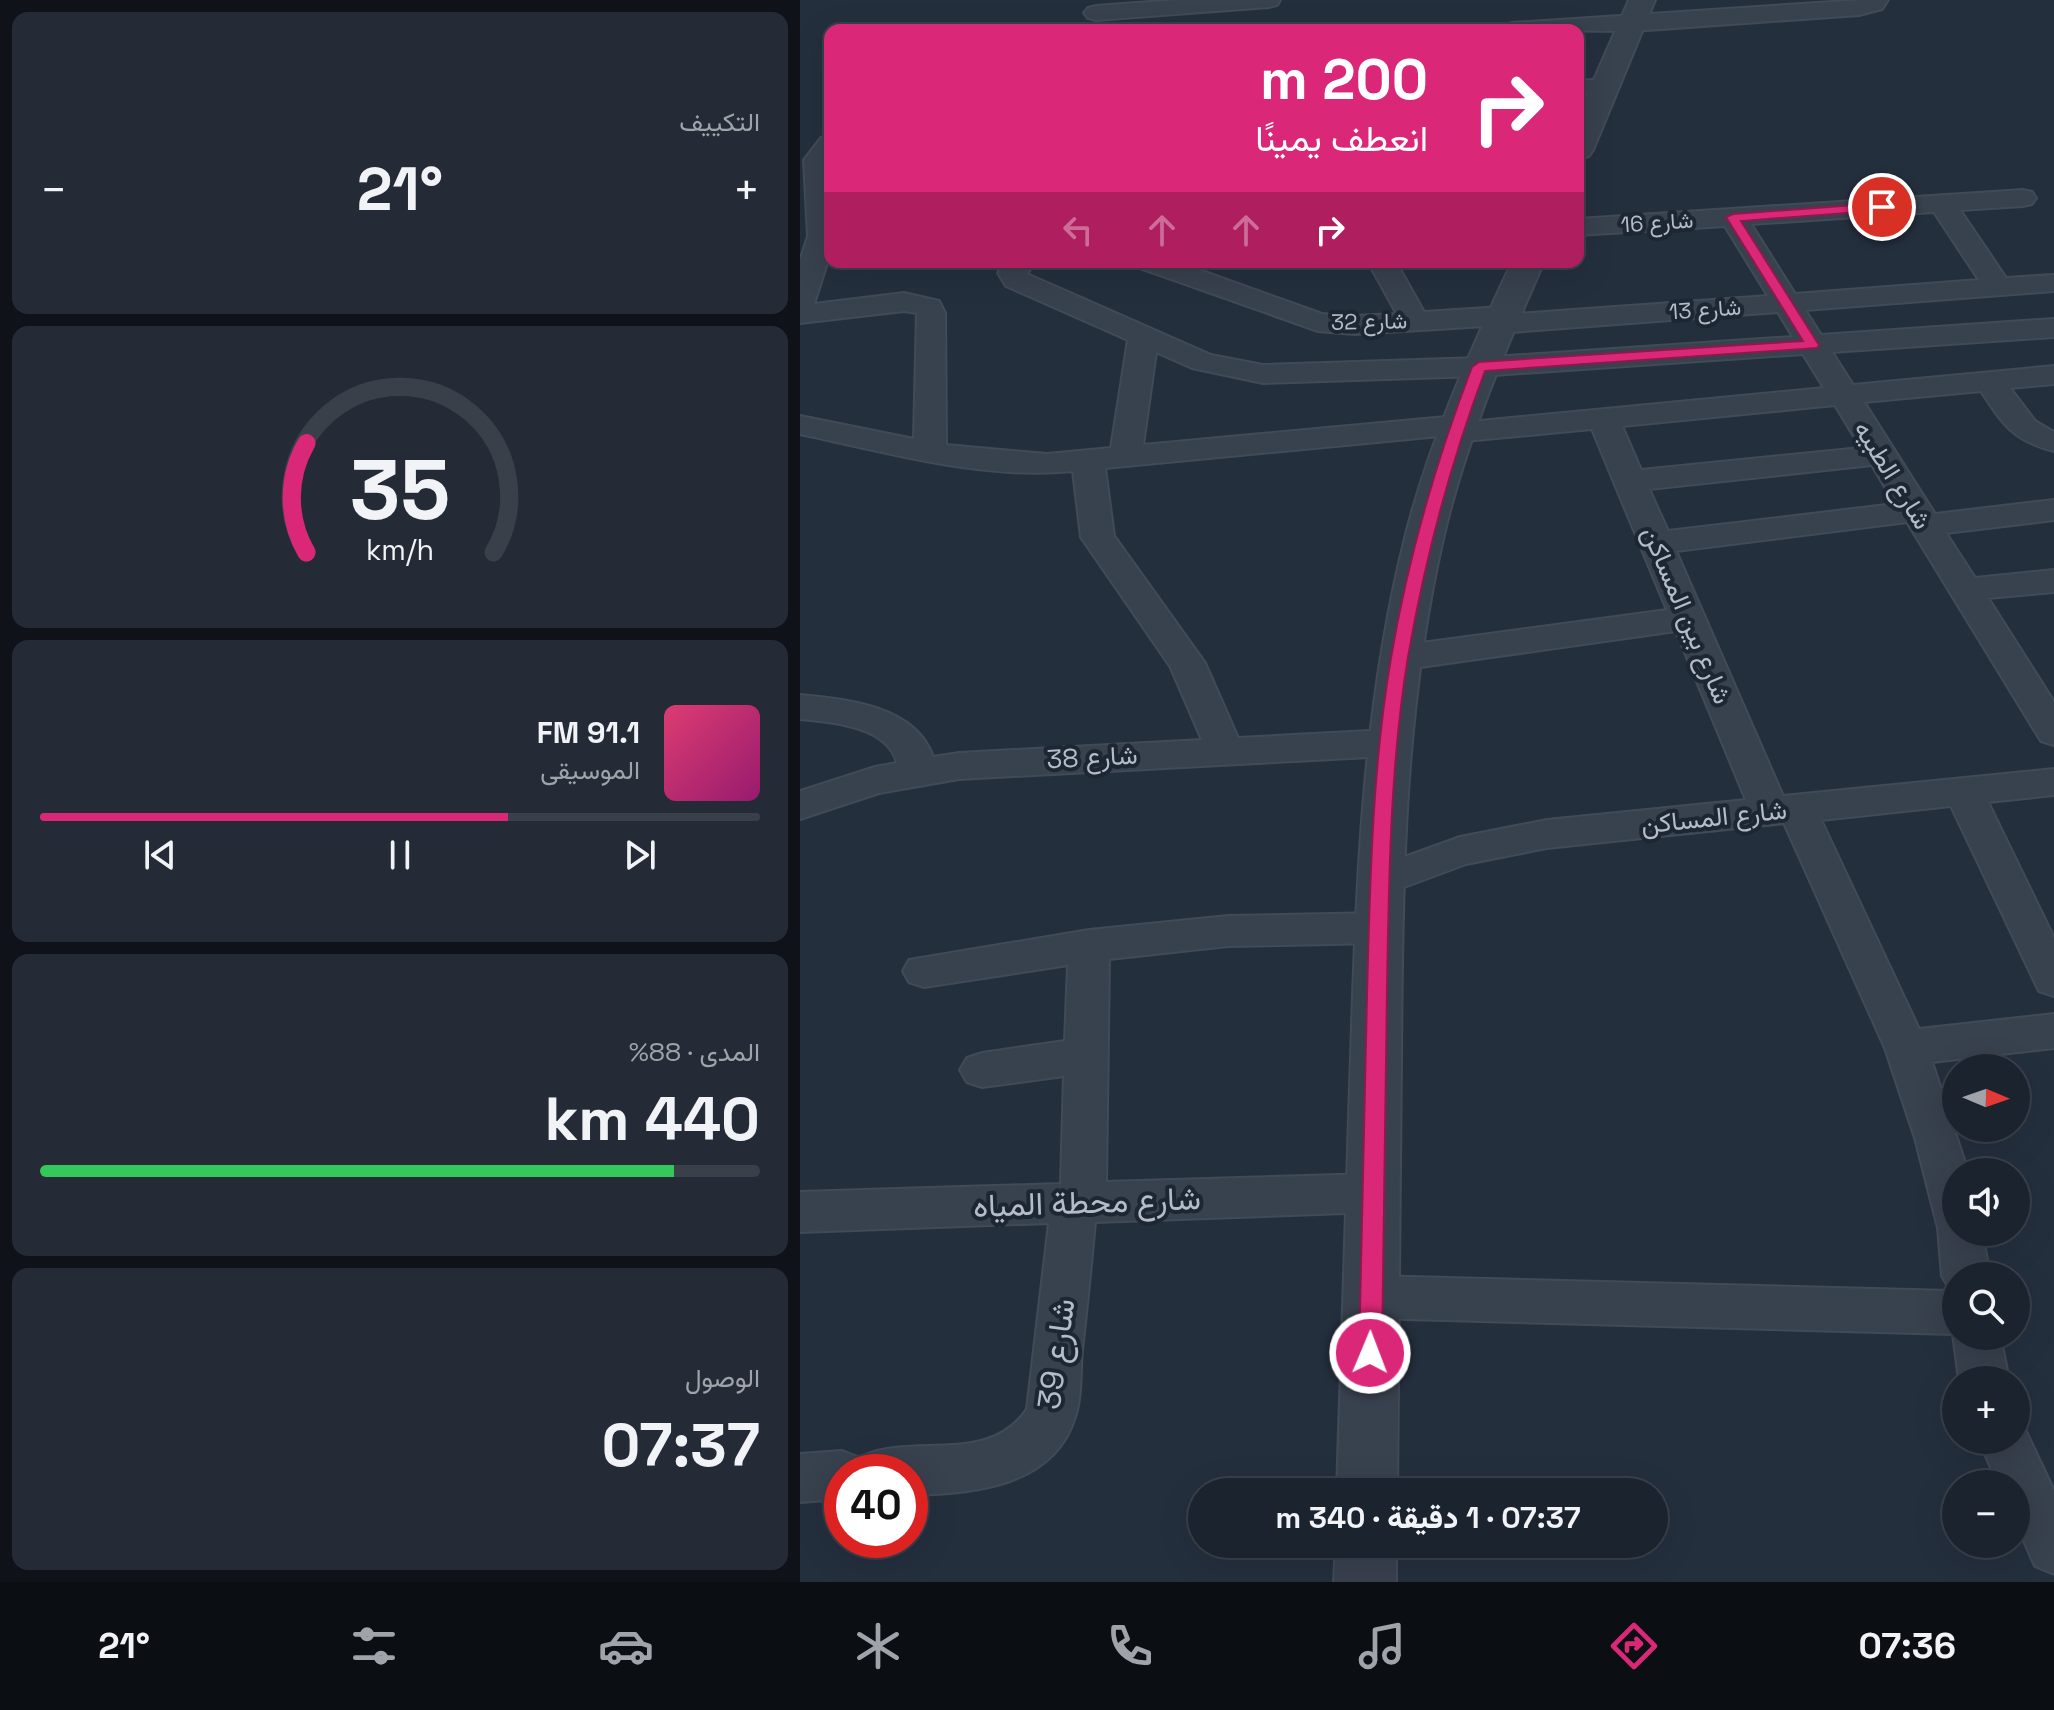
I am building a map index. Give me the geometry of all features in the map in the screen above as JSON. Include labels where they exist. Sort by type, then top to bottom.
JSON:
[{"type":"street","points":[[1096,14],[1269,0]]},
{"type":"street","points":[[1537,0],[1549,24]]},
{"type":"street","points":[[1572,24],[1637,15],[1859,8],[1874,4],[1877,0]]},
{"type":"street","points":[[1584,123],[1592,87],[1637,15]]},
{"type":"street","points":[[817,150],[824,219]]},
{"type":"street","name":"شارع 16","points":[[1584,227],[2023,198]]},
{"type":"street","points":[[1942,203],[1998,288]]},
{"type":"street","name":"شارع الطبيه","points":[[1733,217],[2054,732]]},
{"type":"street","points":[[800,304],[824,241]]},
{"type":"street","points":[[1016,268],[1012,273],[1016,280],[1203,362],[1263,374],[1479,367],[2054,328]]},
{"type":"street","name":"شارع 32","points":[[1167,268],[1318,322],[1355,325],[1501,320]]},
{"type":"street","points":[[1385,268],[1415,321]]},
{"type":"street","points":[[1367,1478],[1380,881],[1388,743],[1399,658],[1424,538],[1456,429],[1479,367],[1525,268]]},
{"type":"street","name":"شارع 13","points":[[1501,320],[2054,283]]},
{"type":"street","points":[[800,314],[904,302],[929,307],[930,452]]},
{"type":"street","points":[[1126,457],[1143,336]]},
{"type":"street","points":[[800,425],[930,452],[1006,463],[1088,462],[1456,429],[1604,420],[2054,375]]},
{"type":"street","points":[[1990,382],[2024,431],[2054,442]]},
{"type":"street","name":"شارع بين المساكن","points":[[1604,420],[1688,618],[1906,1048],[1942,1159]]},
{"type":"street","points":[[1630,481],[1881,455]]},
{"type":"street","points":[[1088,462],[1098,537],[1187,663],[1209,708],[1224,751]]},
{"type":"street","points":[[1656,543],[1920,518],[2054,510]]},
{"type":"street","points":[[1965,590],[2054,581]]},
{"type":"street","points":[[1399,658],[1688,618]]},
{"type":"street","points":[[800,707],[838,712],[897,733],[911,748],[917,771]]},
{"type":"street","name":"شارع 38","points":[[809,799],[917,771],[1000,762],[1388,743]]},
{"type":"street","name":"شارع المساكن","points":[[1380,881],[1419,864],[1503,841],[2054,782]]},
{"type":"street","points":[[1963,791],[2054,980]]},
{"type":"street","points":[[924,971],[1089,946],[1228,931],[1379,928]]},
{"type":"street","name":"شارع 39","points":[[928,1469],[1005,1460],[1033,1442],[1051,1416],[1078,1202],[1087,1055],[1089,946]]},
{"type":"street","points":[[1906,1048],[2054,1031]]},
{"type":"street","points":[[982,1070],[1087,1055]]},
{"type":"street","name":"شارع محطة المياه","points":[[800,1212],[1373,1193]]},
{"type":"street","points":[[1371,1297],[1942,1313]]},
{"type":"street","points":[[2010,1454],[2054,1548]]},
{"type":"street","points":[[800,1478],[824,1476]]},
{"type":"street","points":[[1365,1582],[1366,1558]]},
{"type":"route","points":[[1370,1353],[1380,881],[1388,743],[1399,658],[1424,538],[1454,433],[1479,367],[1812,345],[1733,217],[1882,207]]}]
